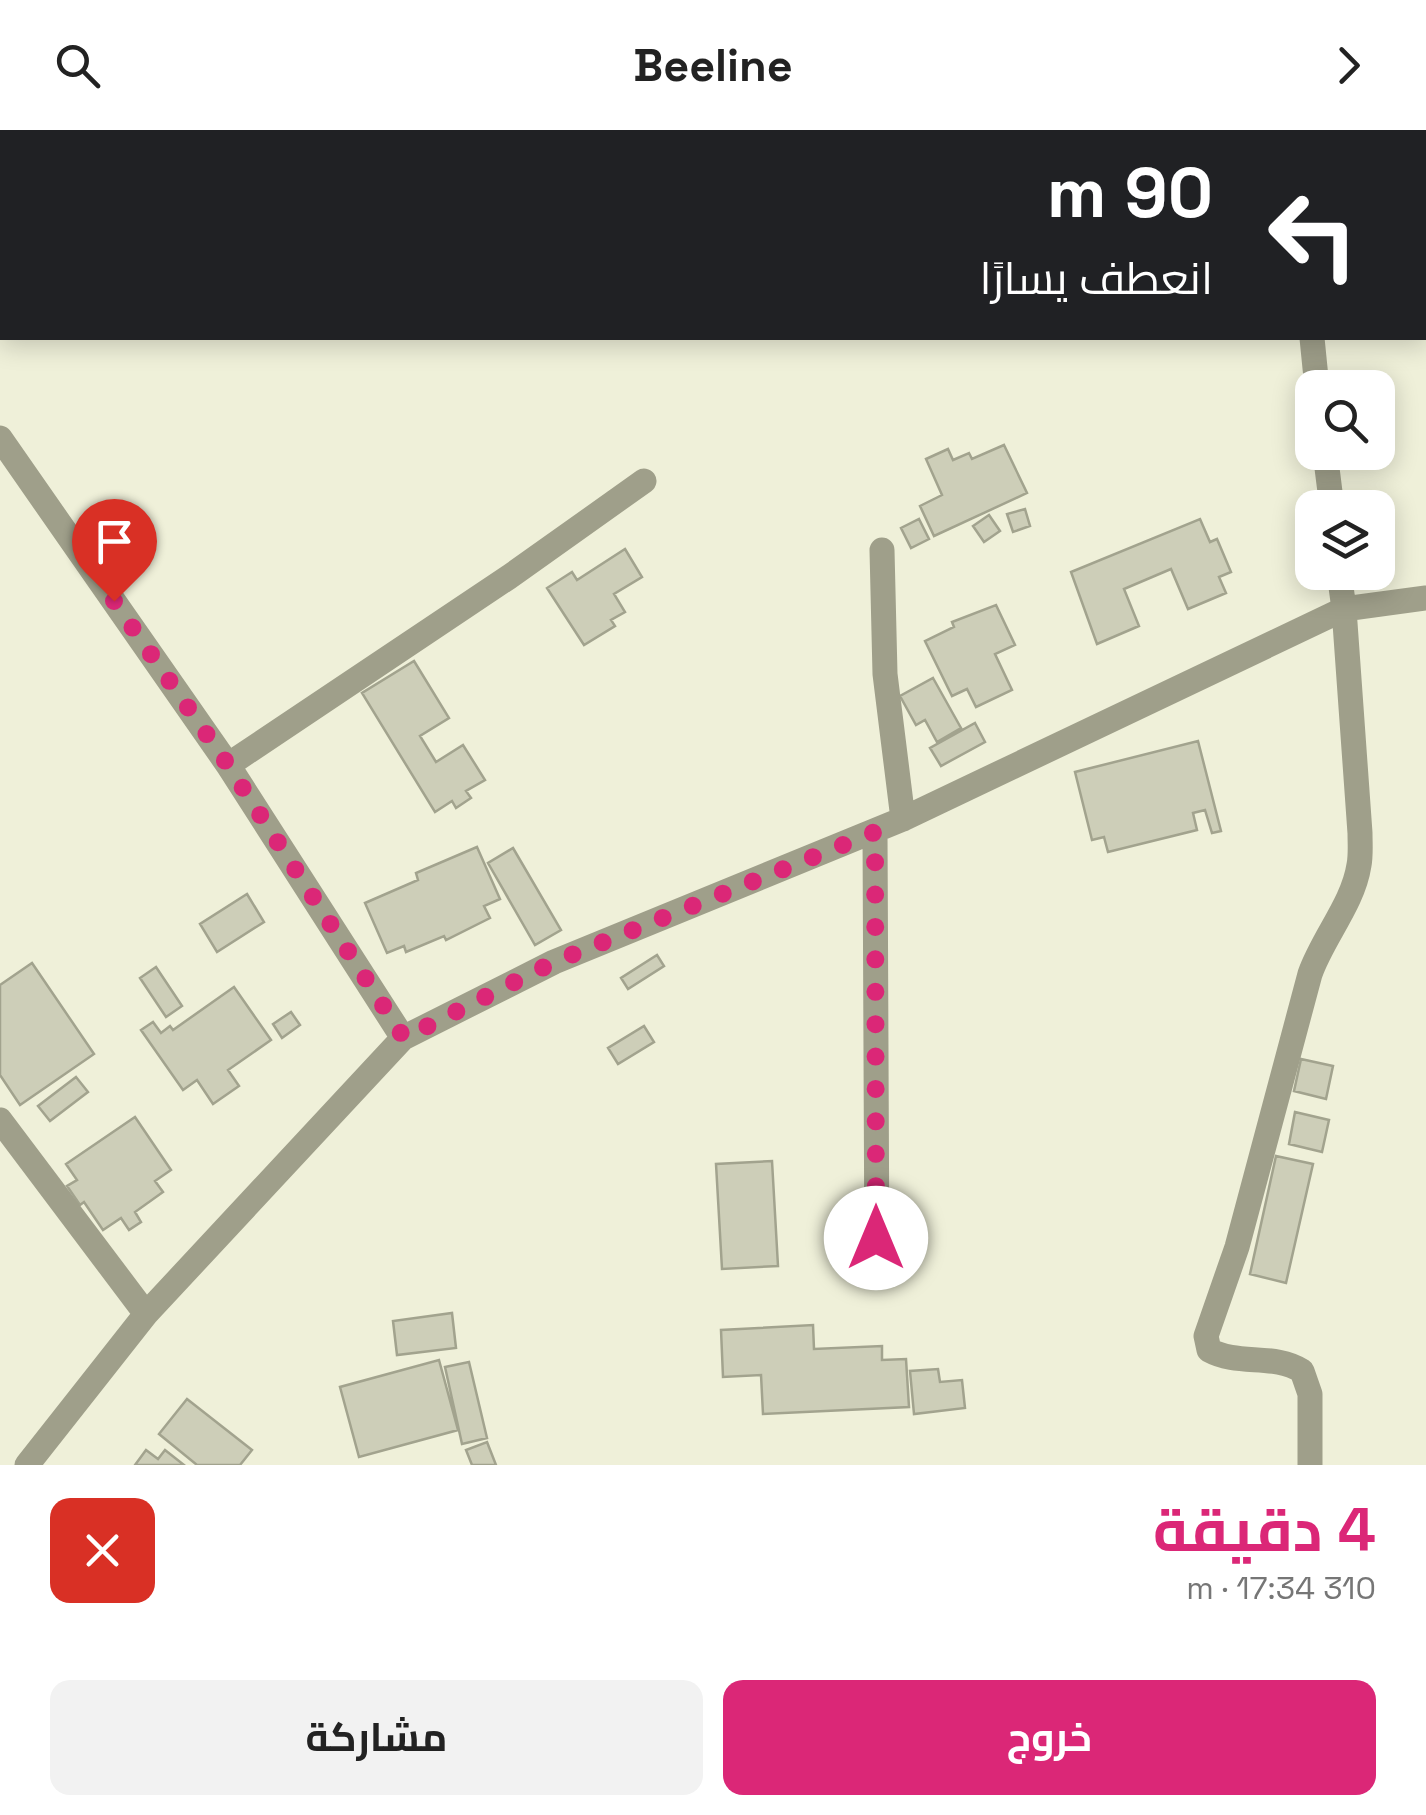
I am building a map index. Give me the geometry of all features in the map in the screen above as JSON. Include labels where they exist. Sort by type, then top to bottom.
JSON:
[{"type":"street","points":[[1312,340],[1316,370]]},
{"type":"street","points":[[0,438],[228,765],[404,1038]]},
{"type":"street","points":[[228,765],[509,577],[644,481]]},
{"type":"street","points":[[882,550],[885,674],[903,819]]},
{"type":"street","points":[[1310,1465],[1310,1394],[1302,1371],[1278,1362],[1219,1356],[1210,1350],[1206,1336],[1237,1247],[1310,974],[1318,951],[1350,894],[1359,867],[1360,833],[1341,590]]},
{"type":"street","points":[[28,1465],[146,1314],[404,1038],[554,962],[875,832],[1344,609],[1426,598]]},
{"type":"street","points":[[875,832],[876,1275]]},
{"type":"street","points":[[0,1120],[146,1314]]},
{"type":"building","points":[[1004,445],[1027,493],[934,536],[920,506],[942,495],[926,459],[948,449],[953,460],[969,453],[972,459]]},
{"type":"building","points":[[1025,509],[1030,526],[1013,532],[1007,514]]},
{"type":"building","points":[[989,515],[1000,531],[984,542],[973,526]]},
{"type":"building","points":[[919,519],[929,539],[911,548],[901,528]]},
{"type":"building","points":[[1200,519],[1210,542],[1217,539],[1231,572],[1219,577],[1226,593],[1188,609],[1171,569],[1124,589],[1139,626],[1097,644],[1071,572]]},
{"type":"building","points":[[625,549],[642,577],[614,594],[625,612],[611,620],[615,626],[584,645],[547,588],[572,572],[577,580]]},
{"type":"building","points":[[996,605],[1015,645],[995,654],[1012,690],[976,707],[967,689],[952,696],[925,641],[954,627],[952,622]]},
{"type":"building","points":[[414,661],[449,718],[420,736],[436,762],[463,745],[485,780],[466,791],[471,798],[456,808],[452,801],[435,812],[362,693]]},
{"type":"building","points":[[933,678],[961,728],[937,742],[925,720],[916,725],[900,696]]},
{"type":"building","points":[[975,723],[985,742],[941,766],[930,748]]},
{"type":"building","points":[[1198,741],[1221,831],[1212,833],[1205,810],[1193,813],[1197,830],[1108,852],[1104,837],[1092,840],[1075,772]]},
{"type":"building","points":[[477,847],[500,899],[484,906],[490,918],[446,940],[444,936],[406,952],[404,946],[387,953],[365,903],[418,880],[416,873]]},
{"type":"building","points":[[513,848],[561,930],[535,945],[488,863]]},
{"type":"building","points":[[247,894],[264,922],[217,952],[200,924]]},
{"type":"building","points":[[657,955],[664,966],[628,989],[621,978]]},
{"type":"building","points":[[32,963],[94,1054],[20,1105],[0,1075],[0,985]]},
{"type":"building","points":[[156,967],[182,1006],[166,1017],[140,978]]},
{"type":"building","points":[[234,987],[271,1040],[228,1070],[239,1086],[213,1104],[197,1080],[183,1090],[141,1030],[153,1022],[161,1033],[170,1026],[173,1030]]},
{"type":"building","points":[[291,1012],[300,1025],[282,1038],[273,1024]]},
{"type":"building","points":[[644,1026],[654,1042],[618,1064],[608,1048]]},
{"type":"building","points":[[1301,1059],[1333,1066],[1326,1099],[1294,1091]]},
{"type":"building","points":[[76,1077],[88,1092],[50,1121],[38,1106]]},
{"type":"building","points":[[1295,1112],[1329,1120],[1322,1152],[1289,1144]]},
{"type":"building","points":[[135,1117],[171,1170],[155,1181],[163,1192],[135,1212],[141,1222],[129,1230],[121,1218],[103,1230],[84,1202],[80,1205],[67,1186],[77,1180],[66,1164]]},
{"type":"building","points":[[1276,1156],[1313,1164],[1286,1283],[1250,1274]]},
{"type":"building","points":[[772,1161],[778,1266],[722,1269],[716,1164]]},
{"type":"building","points":[[452,1313],[456,1348],[397,1355],[393,1321]]},
{"type":"building","points":[[813,1325],[814,1349],[882,1346],[882,1360],[906,1359],[909,1407],[763,1414],[761,1375],[723,1377],[721,1330]]},
{"type":"building","points":[[439,1360],[458,1430],[359,1457],[340,1387]]},
{"type":"building","points":[[469,1362],[487,1438],[462,1444],[445,1367]]},
{"type":"building","points":[[938,1369],[940,1382],[962,1380],[965,1408],[914,1414],[910,1371]]},
{"type":"building","points":[[187,1399],[252,1450],[240,1465],[197,1465],[159,1434]]},
{"type":"building","points":[[487,1442],[496,1465],[472,1465],[466,1450]]},
{"type":"building","points":[[146,1450],[158,1459],[165,1450],[184,1465],[135,1465]]},
{"type":"route","points":[[114,601],[228,765],[404,1038],[554,962],[875,832],[876,1238]]}]
